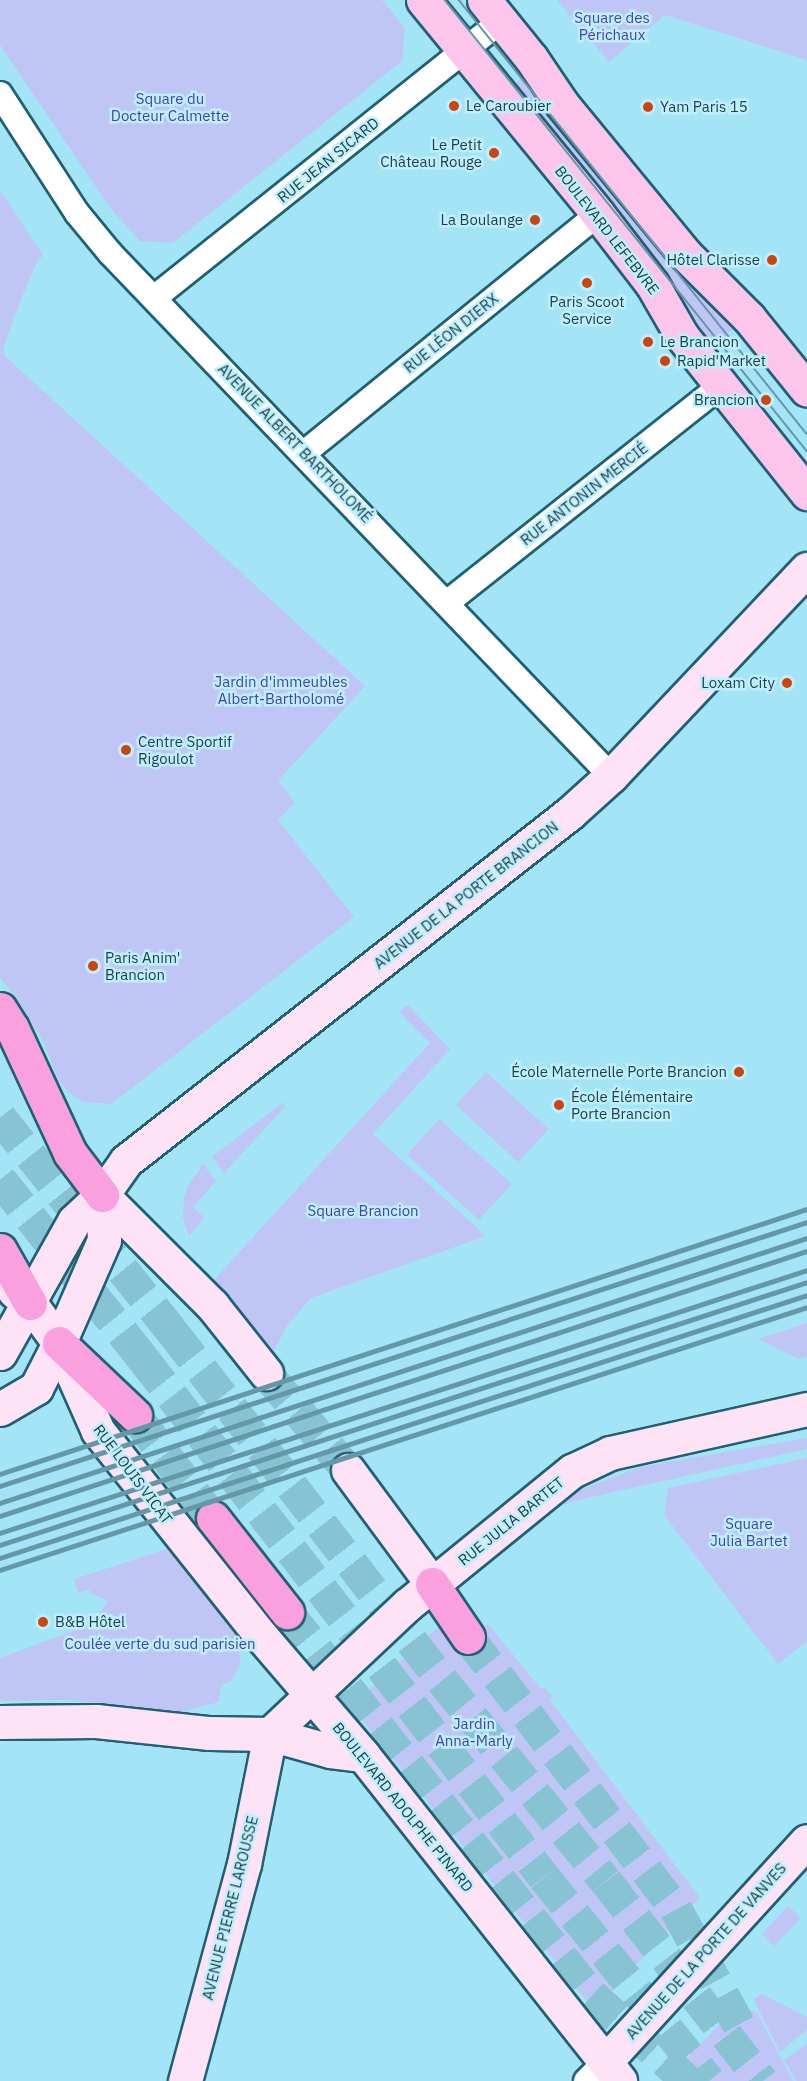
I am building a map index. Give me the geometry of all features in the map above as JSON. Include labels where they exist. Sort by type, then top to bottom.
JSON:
[{"type":"highway","points":[[0,1009],[12,1028],[70,1153],[102,1195]]},
{"type":"highway","points":[[0,1250],[30,1303]]},
{"type":"highway","points":[[59,1343],[135,1415]]},
{"type":"highway","points":[[213,1518],[287,1612]]},
{"type":"highway","points":[[432,1584],[468,1637]]},
{"type":"main road","name":"BOULEVARD LEFEBVRE","points":[[423,0],[598,214],[652,284],[682,336],[807,493]]},
{"type":"main road","points":[[492,11],[531,58],[562,104],[685,254],[749,318],[807,390]]},
{"type":"main road","name":"AVENUE DE LA PORTE BRANCION","points":[[0,1353],[75,1221],[102,1195],[126,1161],[506,866],[611,776],[807,569]]},
{"type":"main road","points":[[0,1409],[36,1388],[59,1343],[104,1240],[102,1195]]},
{"type":"main road","points":[[102,1195],[212,1305],[266,1373]]},
{"type":"main road","points":[[0,1281],[30,1303]]},
{"type":"main road","name":"RUE LOUIS VICAT","points":[[30,1303],[59,1343],[98,1431],[181,1537]]},
{"type":"main road","name":"RUE JULIA BARTET","points":[[270,1734],[432,1584],[572,1471],[610,1453],[807,1409]]},
{"type":"main road","points":[[348,1470],[432,1584]]},
{"type":"main road","name":"BOULEVARD ADOLPHE PINARD","points":[[181,1537],[363,1755],[603,2076]]},
{"type":"main road","points":[[0,1722],[96,1721],[208,1733],[270,1734],[330,1751],[363,1755]]},
{"type":"main road","name":"AVENUE PIERRE LAROUSSE","points":[[184,2081],[244,1864],[270,1734]]},
{"type":"main road","name":"AVENUE DE LA PORTE DE VANVES","points":[[603,2076],[807,1841]]},
{"type":"street","name":"RUE JEAN SICARD","points":[[154,298],[463,51],[492,11]]},
{"type":"street","name":"AVENUE ALBERT BARTHOLOMÉ","points":[[0,94],[77,213],[154,298],[448,602],[611,776]]},
{"type":"street","name":"RUE LÉON DIERX","points":[[304,453],[598,214]]},
{"type":"street","name":"RUE ANTONIN MERCIÉ","points":[[448,602],[721,386]]},
{"type":"green space","name":"Square du Docteur Calmette","points":[[0,0],[382,0],[405,28],[402,61],[173,243],[140,241],[111,209],[0,45]]},
{"type":"green space","name":"Square des Périchaux","points":[[557,0],[807,0],[807,60],[665,15],[609,62]]},
{"type":"green space","points":[[526,75],[740,324],[704,352],[509,90]]},
{"type":"green space","name":"Centre Sportif Rigoulot","points":[[0,190],[43,255],[37,262],[21,299],[4,346],[4,355],[365,686],[278,781],[295,803],[278,820],[354,917],[111,1104],[83,1102],[67,1091],[59,1081],[43,1041],[18,1000],[0,977]]},
{"type":"green space","name":"Square Brancion","points":[[408,1005],[450,1049],[373,1134],[486,1236],[311,1298],[286,1327],[274,1351],[214,1280],[430,1043],[399,1012]]},
{"type":"green space","points":[[486,1072],[549,1129],[518,1162],[456,1105]]},
{"type":"green space","points":[[283,1102],[285,1107],[224,1173],[212,1157]]},
{"type":"green space","points":[[439,1119],[512,1184],[479,1220],[407,1155]]},
{"type":"green space","points":[[203,1164],[216,1181],[195,1205],[194,1208],[205,1218],[189,1236],[183,1217],[184,1198],[188,1186]]},
{"type":"green space","points":[[807,1323],[807,1357],[799,1359],[758,1339]]},
{"type":"green space","points":[[807,1438],[807,1449],[578,1500],[553,1508],[583,1489],[640,1467]]},
{"type":"green space","name":"Square Julia Bartet","points":[[807,1458],[807,1641],[778,1664],[664,1515],[668,1488]]},
{"type":"green space","name":"Coulée verte du sud parisien","points":[[167,1549],[236,1634],[240,1658],[239,1668],[231,1681],[221,1686],[219,1702],[181,1712],[67,1700],[0,1701],[0,1658],[81,1628],[98,1615],[107,1603],[105,1599],[91,1594],[89,1590],[78,1593],[74,1579]]},
{"type":"green space","name":"Jardin Anna-Marly","points":[[488,1624],[541,1689],[544,1687],[553,1697],[550,1700],[700,1898],[594,2010],[351,1706],[438,1627],[458,1652]]},
{"type":"green space","points":[[788,1906],[801,1918],[774,1946],[762,1934]]},
{"type":"green space","points":[[762,1994],[807,2017],[807,2030],[780,2052],[753,1999]]},
{"type":"green space","points":[[744,2006],[757,2013],[793,2081],[671,2081],[673,2073],[735,2008]]},
{"type":"green space","points":[[807,2044],[807,2081],[796,2081],[784,2060]]},
{"type":"tunnel","points":[[0,1117],[172,1331],[442,1680],[606,1881],[762,2081]]},
{"type":"tunnel","points":[[0,1179],[142,1357],[544,1877],[709,2081]]},
{"type":"tunnel","points":[[266,1373],[348,1470]]},
{"type":"tunnel","points":[[135,1415],[213,1518]]},
{"type":"tunnel","points":[[287,1612],[592,1995],[688,2081]]},
{"type":"tunnel","points":[[468,1637],[676,1909],[742,2030]]},
{"type":"tram line","points":[[445,0],[807,451]]},
{"type":"tram line","points":[[459,0],[807,434]]},
{"type":"railway","points":[[0,1474],[807,1209]]},
{"type":"railway","points":[[0,1486],[807,1222]]},
{"type":"railway","points":[[0,1503],[807,1238]]},
{"type":"railway","points":[[0,1516],[807,1251]]},
{"type":"railway","points":[[0,1533],[807,1270]]},
{"type":"railway","points":[[0,1545],[807,1282]]},
{"type":"railway","points":[[0,1558],[807,1295]]},
{"type":"railway","points":[[0,1570],[807,1307]]},
{"type":"place","name":"Le Caroubier","points":[[454,106]]},
{"type":"place","name":"Yam Paris 15","points":[[648,107]]},
{"type":"place","name":"Le Petit Château Rouge","points":[[494,153]]},
{"type":"place","name":"La Boulange","points":[[535,220]]},
{"type":"place","name":"Hôtel Clarisse","points":[[772,260]]},
{"type":"place","name":"Paris Scoot Service","points":[[587,283]]},
{"type":"place","name":"Le Brancion","points":[[648,342]]},
{"type":"place","name":"Rapid'Market","points":[[665,361]]},
{"type":"place","name":"Brancion","points":[[766,400]]},
{"type":"place","name":"Loxam City","points":[[787,683]]},
{"type":"place","name":"Centre Sportif Rigoulot","points":[[126,750]]},
{"type":"place","name":"Paris Anim' Brancion","points":[[93,966]]},
{"type":"place","name":"École Maternelle Porte Brancion","points":[[739,1072]]},
{"type":"place","name":"École Élémentaire Porte Brancion","points":[[559,1105]]},
{"type":"place","name":"B&B Hôtel","points":[[43,1622]]},
{"type":"park label","name":"Jardin d'immeubles Albert-Bartholomé","points":[[281,690]]}]
